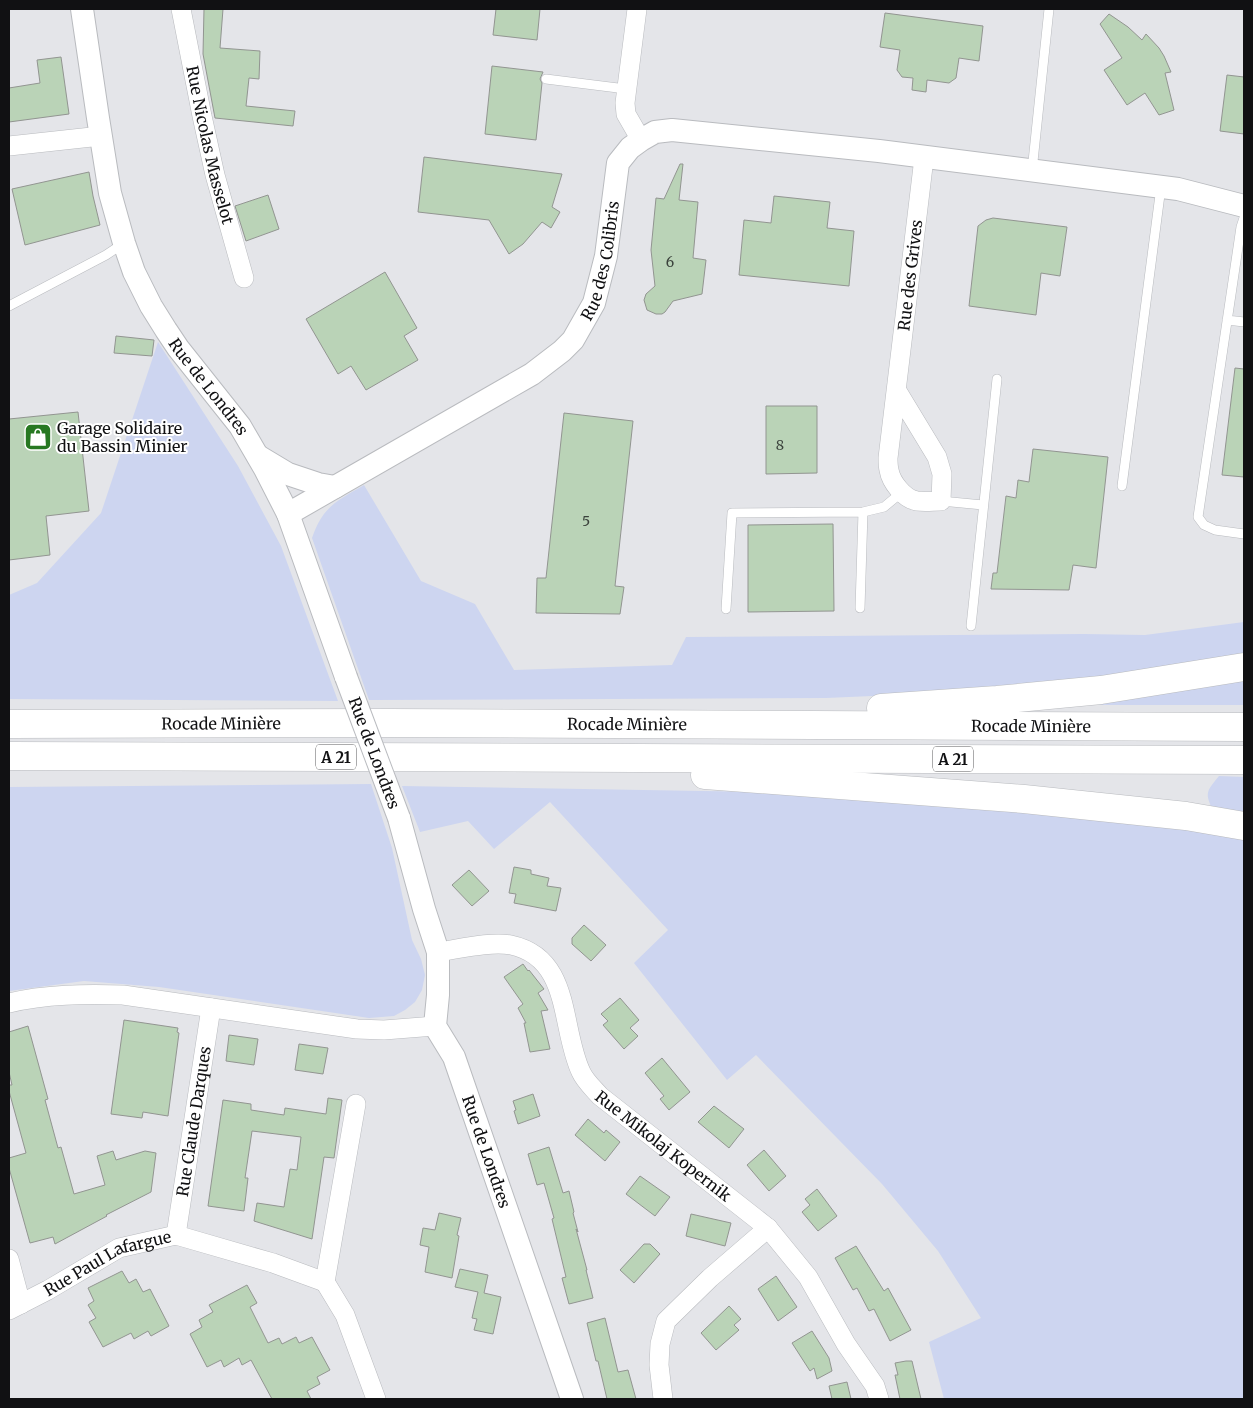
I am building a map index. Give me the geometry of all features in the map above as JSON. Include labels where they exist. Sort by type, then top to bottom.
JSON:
[{"type":"highway","points":[[805,724],[843,711],[997,700],[1101,690],[1244,667]]},
{"type":"highway","name":"Rocade Minière","points":[[9,724],[805,724],[1244,727]]},
{"type":"highway","name":"Rocade Minière","points":[[9,756],[1244,760]]},
{"type":"highway","points":[[662,758],[691,774],[1024,799],[1186,816],[1244,826]]},
{"type":"street","name":"Rue de Londres","points":[[82,9],[110,193],[134,272],[151,306],[178,348],[240,426],[288,514],[399,818],[438,952],[438,995],[435,1026],[454,1057],[572,1399]]},
{"type":"street","name":"Rue Nicolas Masselot","points":[[181,9],[215,175],[244,278]]},
{"type":"street","points":[[637,9],[625,103],[626,114],[641,140]]},
{"type":"street","name":"Rue des Colibris","points":[[288,514],[532,374],[573,340],[594,303],[606,256],[618,163],[630,148],[656,132],[672,130],[879,152],[1178,189],[1244,206]]},
{"type":"street","points":[[9,146],[101,136]]},
{"type":"street","name":"Rue des Grives","points":[[902,492],[893,481],[889,471],[888,458],[924,158]]},
{"type":"street","points":[[896,391],[937,457],[942,474],[941,501],[916,501],[909,499],[902,492]]},
{"type":"street","points":[[257,456],[288,474],[318,484],[335,487]]},
{"type":"street","name":"Rue Mikolaj Kopernik","points":[[438,952],[494,944],[510,945],[526,950],[539,958],[550,970],[557,984],[574,1053],[588,1084],[608,1102],[768,1228],[808,1278],[846,1344],[874,1386],[879,1399]]},
{"type":"street","points":[[9,1003],[32,998],[86,994],[123,995],[357,1029],[384,1030],[435,1026]]},
{"type":"street","name":"Rue Claude Darques","points":[[176,1235],[212,1008]]},
{"type":"street","points":[[356,1104],[325,1282],[345,1315],[376,1399]]},
{"type":"street","points":[[663,1399],[660,1344],[666,1321],[710,1278],[768,1228]]},
{"type":"street","name":"Rue Paul Lafargue","points":[[15,1307],[119,1248],[176,1235],[273,1263],[325,1282]]},
{"type":"street","points":[[9,1259],[15,1307]]},
{"type":"lane","points":[[1032,171],[1049,9]]},
{"type":"lane","points":[[546,79],[626,89]]},
{"type":"lane","points":[[1122,486],[1162,187]]},
{"type":"lane","points":[[1244,218],[1241,227],[1198,517],[1204,525],[1215,530],[1244,534]]},
{"type":"lane","points":[[9,306],[106,255],[124,243]]},
{"type":"lane","points":[[1227,320],[1244,322]]},
{"type":"lane","points":[[971,626],[997,378]]},
{"type":"lane","points":[[726,608],[732,513],[863,512],[884,507],[902,492]]},
{"type":"lane","points":[[941,501],[983,504]]},
{"type":"lane","points":[[860,608],[863,512]]},
{"type":"shaded area","points":[[158,342],[238,466],[281,546],[338,701],[9,699],[9,595],[37,583],[101,513]]},
{"type":"shaded area","points":[[364,485],[421,581],[475,604],[514,670],[672,665],[686,637],[1145,635],[1244,622],[1244,656],[1089,681],[987,691],[826,698],[369,700],[312,538],[316,527],[326,511],[339,500]]},
{"type":"shaded area","points":[[1244,673],[1244,705],[1047,703]]},
{"type":"shaded area","points":[[1219,776],[1244,777],[1244,819],[1214,813],[1208,793]]},
{"type":"shaded area","points":[[371,784],[392,848],[412,940],[421,959],[425,975],[422,990],[415,1002],[405,1010],[394,1016],[369,1018],[159,987],[84,981],[9,991],[9,787]]},
{"type":"shaded area","points":[[402,786],[766,792],[960,804],[1244,835],[1244,1399],[944,1399],[929,1342],[981,1318],[938,1251],[882,1184],[756,1055],[727,1080],[634,963],[668,930],[550,802],[494,849],[468,821],[420,832]]},
{"type":"building","points":[[204,9],[223,9],[220,48],[260,51],[259,79],[249,78],[246,106],[295,111],[293,126],[215,118],[203,54]]},
{"type":"building","points":[[496,9],[540,9],[537,40],[493,35]]},
{"type":"building","points":[[885,13],[983,26],[979,61],[959,58],[956,78],[949,83],[927,80],[926,92],[912,90],[913,78],[902,77],[897,70],[900,50],[880,47]]},
{"type":"building","points":[[1109,14],[1128,27],[1142,40],[1146,34],[1159,48],[1171,72],[1165,73],[1174,110],[1159,115],[1145,93],[1127,105],[1104,70],[1122,58],[1100,24]]},
{"type":"building","points":[[61,57],[69,114],[9,122],[9,88],[40,83],[37,60]]},
{"type":"building","points":[[492,66],[543,72],[540,79],[542,83],[536,140],[485,134]]},
{"type":"building","points":[[1227,75],[1244,77],[1244,134],[1220,131]]},
{"type":"building","points":[[424,157],[562,174],[552,207],[560,212],[551,228],[542,222],[523,244],[509,254],[489,220],[418,212]]},
{"type":"building","points":[[680,164],[683,164],[679,200],[698,202],[693,258],[706,260],[702,294],[673,301],[665,312],[656,314],[647,310],[644,300],[646,294],[655,286],[651,250],[656,198],[664,199]]},
{"type":"building","points":[[89,172],[100,225],[25,245],[12,189]]},
{"type":"building","points":[[268,195],[279,229],[246,241],[235,206]]},
{"type":"building","points":[[774,196],[830,202],[827,228],[854,231],[849,286],[739,275],[744,220],[771,223]]},
{"type":"building","points":[[993,218],[1067,227],[1060,276],[1041,273],[1036,315],[969,306],[978,226],[986,220]]},
{"type":"building","points":[[385,272],[417,328],[404,336],[418,360],[366,390],[351,366],[338,374],[306,319]]},
{"type":"building","points":[[116,336],[154,340],[152,356],[114,353]]},
{"type":"building","points":[[1235,368],[1244,369],[1244,477],[1222,475]]},
{"type":"building","points":[[766,406],[817,406],[817,473],[766,474]]},
{"type":"building","points":[[78,412],[89,511],[46,516],[50,555],[9,560],[9,419]]},
{"type":"building","points":[[564,413],[633,421],[615,586],[624,587],[620,614],[536,613],[537,578],[546,578]]},
{"type":"building","points":[[1033,449],[1108,457],[1096,568],[1073,565],[1069,590],[991,589],[993,573],[997,573],[1006,496],[1016,498],[1018,480],[1029,482]]},
{"type":"building","points":[[833,524],[834,611],[748,612],[748,525]]},
{"type":"building","points":[[514,867],[531,870],[531,874],[549,878],[547,886],[561,888],[556,911],[514,903],[516,894],[509,893]]},
{"type":"building","points":[[469,870],[489,891],[472,906],[452,885]]},
{"type":"building","points":[[584,925],[606,945],[591,961],[572,944],[572,938]]},
{"type":"building","points":[[523,964],[544,989],[538,993],[548,1010],[541,1011],[550,1049],[530,1052],[524,1023],[526,1023],[518,1008],[523,1004],[504,977]]},
{"type":"building","points":[[620,998],[639,1020],[630,1028],[638,1036],[624,1049],[603,1025],[608,1021],[601,1014]]},
{"type":"building","points":[[124,1020],[178,1028],[177,1032],[179,1033],[168,1116],[143,1112],[142,1118],[111,1114]]},
{"type":"building","points":[[28,1026],[48,1099],[45,1100],[58,1148],[61,1147],[74,1194],[105,1185],[97,1156],[113,1151],[116,1160],[145,1151],[156,1153],[151,1192],[55,1244],[53,1237],[30,1243],[9,1168],[9,1158],[26,1153],[9,1091],[9,1085],[12,1085],[9,1072],[9,1032]]},
{"type":"building","points":[[229,1035],[258,1039],[254,1065],[226,1061]]},
{"type":"building","points":[[299,1044],[328,1048],[323,1074],[295,1070]]},
{"type":"building","points":[[662,1058],[690,1092],[669,1110],[660,1099],[664,1096],[645,1073]]},
{"type":"building","points":[[533,1094],[540,1116],[518,1124],[513,1101]]},
{"type":"building","points":[[328,1098],[342,1100],[334,1158],[324,1157],[312,1239],[254,1221],[257,1203],[284,1207],[290,1169],[297,1170],[301,1137],[252,1131],[245,1178],[248,1178],[244,1211],[208,1206],[223,1100],[251,1104],[251,1110],[284,1115],[285,1108],[326,1114]]},
{"type":"building","points":[[714,1106],[744,1129],[729,1148],[698,1122]]},
{"type":"building","points":[[588,1119],[604,1133],[606,1130],[620,1142],[605,1161],[575,1135]]},
{"type":"building","points":[[549,1147],[563,1193],[569,1191],[593,1298],[569,1304],[562,1278],[566,1277],[552,1219],[554,1218],[544,1183],[537,1185],[528,1154]]},
{"type":"building","points":[[764,1150],[786,1176],[769,1191],[747,1165]]},
{"type":"building","points":[[640,1176],[670,1197],[655,1216],[626,1194]]},
{"type":"building","points":[[817,1189],[837,1216],[818,1231],[802,1212],[810,1205],[805,1199]]},
{"type":"building","points":[[439,1213],[461,1218],[452,1278],[425,1272],[429,1247],[420,1245],[423,1228],[435,1230]]},
{"type":"building","points":[[691,1214],[731,1223],[725,1246],[686,1236]]},
{"type":"building","points":[[644,1244],[650,1244],[660,1254],[634,1283],[620,1270]]},
{"type":"building","points":[[856,1246],[884,1291],[888,1288],[911,1330],[890,1341],[874,1309],[869,1311],[857,1288],[853,1290],[835,1258]]},
{"type":"building","points":[[460,1269],[488,1275],[484,1293],[501,1297],[493,1334],[474,1330],[477,1319],[472,1318],[478,1292],[455,1287]]},
{"type":"building","points":[[122,1271],[129,1283],[136,1279],[143,1292],[150,1289],[169,1326],[151,1336],[148,1331],[134,1339],[131,1333],[103,1347],[89,1322],[96,1318],[88,1305],[94,1301],[88,1288]]},
{"type":"building","points":[[776,1276],[797,1307],[778,1321],[758,1289]]},
{"type":"building","points":[[247,1285],[257,1303],[250,1307],[268,1343],[279,1338],[282,1344],[296,1337],[299,1343],[312,1337],[330,1370],[317,1377],[320,1384],[307,1391],[311,1399],[272,1399],[251,1360],[242,1365],[239,1358],[224,1367],[221,1360],[207,1367],[190,1334],[202,1327],[199,1320],[213,1312],[209,1305]]},
{"type":"building","points":[[729,1306],[741,1319],[734,1325],[739,1330],[716,1350],[701,1333]]},
{"type":"building","points":[[605,1318],[618,1372],[628,1370],[636,1399],[607,1399],[587,1323]]},
{"type":"building","points":[[812,1331],[829,1358],[832,1371],[817,1379],[814,1368],[810,1371],[792,1343]]},
{"type":"building","points":[[912,1361],[921,1399],[900,1399],[895,1375],[898,1375],[895,1363]]},
{"type":"building","points":[[847,1382],[851,1399],[832,1399],[829,1386]]},
{"type":"place","name":"Garage Solidaire du Bassin Minier","points":[[38,437]]}]
